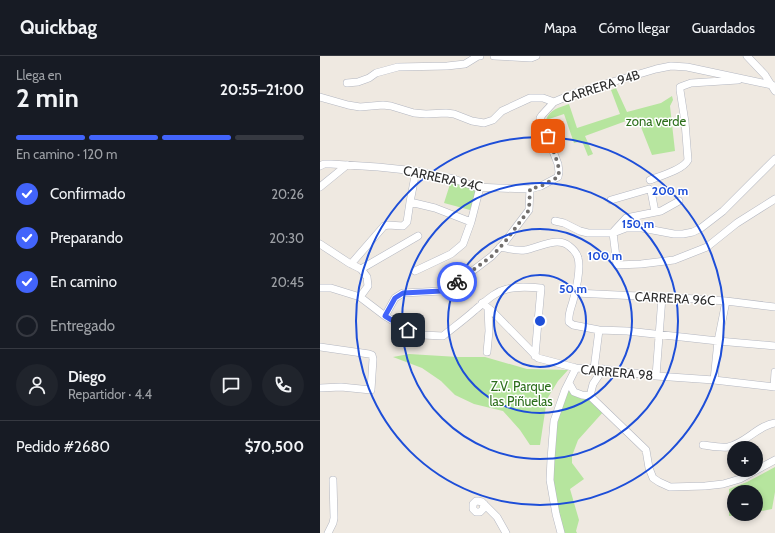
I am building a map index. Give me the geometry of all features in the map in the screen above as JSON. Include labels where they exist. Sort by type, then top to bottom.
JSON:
[{"type":"street","points":[[347,83],[358,82],[369,78],[376,73],[398,67],[454,66],[466,64],[480,56]]},
{"type":"street","points":[[494,56],[531,58],[536,56]]},
{"type":"street","points":[[747,56],[765,75],[773,88]]},
{"type":"street","name":"CARRERA 94B","points":[[320,97],[360,107],[383,105],[414,113],[454,114],[472,121],[484,123],[493,120],[502,111],[530,98],[543,98],[554,102],[575,93],[671,66],[687,67],[748,80],[773,88]]},
{"type":"street","points":[[650,180],[681,167],[686,164],[688,160],[680,87],[691,83],[748,80]]},
{"type":"street","name":"CARRERA 94C","points":[[320,166],[324,164],[331,164],[416,171],[454,179],[476,187],[530,189],[541,186],[558,177],[559,172],[558,164],[540,118],[554,102]]},
{"type":"street","points":[[556,221],[588,233],[613,233],[626,228],[642,228],[674,234],[693,232],[701,228],[723,211],[775,159]]},
{"type":"street","points":[[320,187],[347,165]]},
{"type":"street","points":[[351,264],[384,226],[403,226],[406,224],[416,171]]},
{"type":"street","points":[[415,271],[451,254],[463,244],[471,222],[480,187]]},
{"type":"street","points":[[385,316],[395,298],[399,295],[403,293],[442,291],[492,256],[529,210],[530,189]]},
{"type":"street","points":[[610,200],[649,189],[651,191],[655,212]]},
{"type":"street","points":[[679,201],[661,211],[626,218],[613,233],[617,265],[674,260],[707,247],[737,223],[775,199]]},
{"type":"street","points":[[410,202],[435,208],[471,222]]},
{"type":"street","points":[[361,269],[418,236]]},
{"type":"street","points":[[500,247],[511,250],[524,250],[558,242],[566,244],[572,249],[578,257],[579,266],[575,293],[568,316],[569,322],[573,325],[599,330],[627,331],[775,346]]},
{"type":"street","points":[[320,244],[361,269],[367,277],[368,286],[360,297]]},
{"type":"street","points":[[320,288],[331,288],[360,297],[385,316],[408,330],[423,335],[443,336],[494,294],[506,289],[521,287],[541,288],[536,356]]},
{"type":"street","name":"CARRERA 96C","points":[[575,293],[726,301],[775,307]]},
{"type":"street","points":[[656,376],[662,297]]},
{"type":"street","points":[[714,380],[718,341],[726,301]]},
{"type":"street","name":"CARRERA 98","points":[[482,303],[538,358],[576,368],[603,369],[656,376],[714,380],[774,387]]},
{"type":"street","points":[[487,352],[489,331],[488,308]]},
{"type":"street","points":[[594,369],[599,330]]},
{"type":"street","points":[[320,347],[369,354],[372,355],[373,359],[370,390],[341,387],[320,388]]},
{"type":"street","points":[[561,533],[550,480],[554,421],[576,368]]},
{"type":"street","points":[[590,396],[593,384],[603,369]]},
{"type":"street","points":[[774,387],[775,372]]},
{"type":"street","points":[[569,382],[574,392]]},
{"type":"street","points":[[564,394],[574,392],[590,396],[646,450],[649,468],[653,478],[670,487],[723,484],[740,479],[775,460]]},
{"type":"street","points":[[703,445],[728,447],[743,441],[756,431],[769,424],[775,424]]},
{"type":"street","points":[[328,533],[334,518],[333,480]]},
{"type":"street","points":[[484,504],[496,517],[506,533]]},
{"type":"green space","name":"zona verde","points":[[616,88],[627,112],[661,103],[672,96],[673,100],[670,106],[675,151],[652,155],[637,117],[585,136],[593,154],[588,156],[582,141],[574,143],[564,114],[546,120],[552,111],[569,104],[577,128],[620,114],[611,90]]},
{"type":"green space","points":[[451,181],[477,191],[470,210],[444,203]]},
{"type":"green space","name":"Z.V. Parque las Piñuelas","points":[[409,354],[485,357],[527,369],[568,370],[558,381],[547,399],[540,445],[530,445],[520,430],[503,411],[474,404],[455,395],[441,381],[422,368],[393,357]]},
{"type":"green space","points":[[570,384],[574,392],[590,397],[604,411],[578,440],[572,456],[572,463],[584,479],[570,489],[579,520],[576,531],[577,533],[562,533],[552,483],[555,421]]},
{"type":"green space","points":[[775,467],[775,492],[772,509],[763,511],[763,485],[739,485],[756,477],[763,477],[763,473]]},
{"type":"way so far","points":[[457,282],[492,256],[504,243],[529,210],[530,189],[541,186],[558,177],[558,164],[548,136]]},
{"type":"route","points":[[408,330],[385,316],[395,298],[403,293],[442,291],[457,282]]}]
